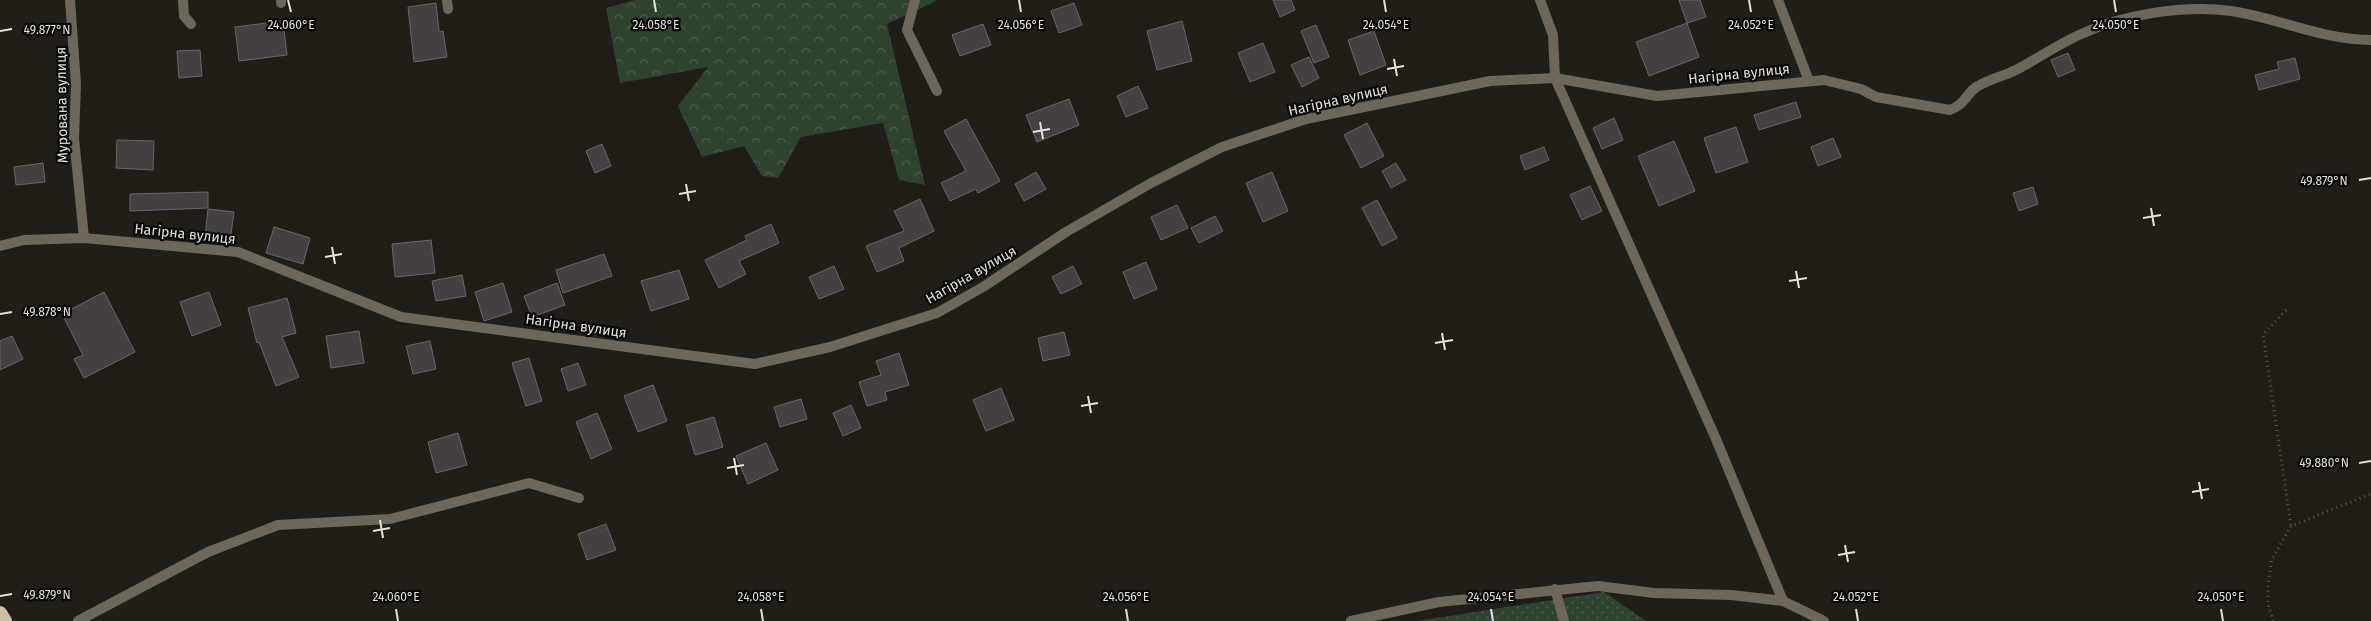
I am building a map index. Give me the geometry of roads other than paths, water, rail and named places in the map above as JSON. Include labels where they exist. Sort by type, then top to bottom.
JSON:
[{"type":"highway","points":[[0,613],[5,621]]},
{"type":"street","name":"Мурована вулиця","points":[[70,0],[76,84],[74,138],[84,238]]},
{"type":"street","points":[[183,0],[184,16],[191,24]]},
{"type":"street","points":[[915,0],[907,30],[937,91]]},
{"type":"street","points":[[1540,0],[1554,36],[1555,78],[1716,439],[1783,601]]},
{"type":"street","points":[[1778,0],[1809,81]]},
{"type":"street","name":"Нагірна вулиця","points":[[0,246],[24,240],[84,238],[238,252],[401,317],[755,364],[830,347],[937,313],[983,287],[1066,232],[1151,183],[1222,147],[1306,119],[1480,83],[1555,78],[1657,96],[1824,80],[1861,90],[1876,98],[1950,110],[1962,105],[1976,87],[2014,71],[2079,35],[2110,23],[2152,13],[2179,10],[2230,11],[2271,20],[2316,34],[2350,40],[2371,40]]},
{"type":"street","points":[[78,621],[208,552],[278,525],[390,519],[529,483],[579,498]]},
{"type":"street","points":[[1351,621],[1439,602],[1598,586],[1654,593],[1731,595],[1783,601],[1824,621]]},
{"type":"street","points":[[1556,589],[1564,621]]}]
